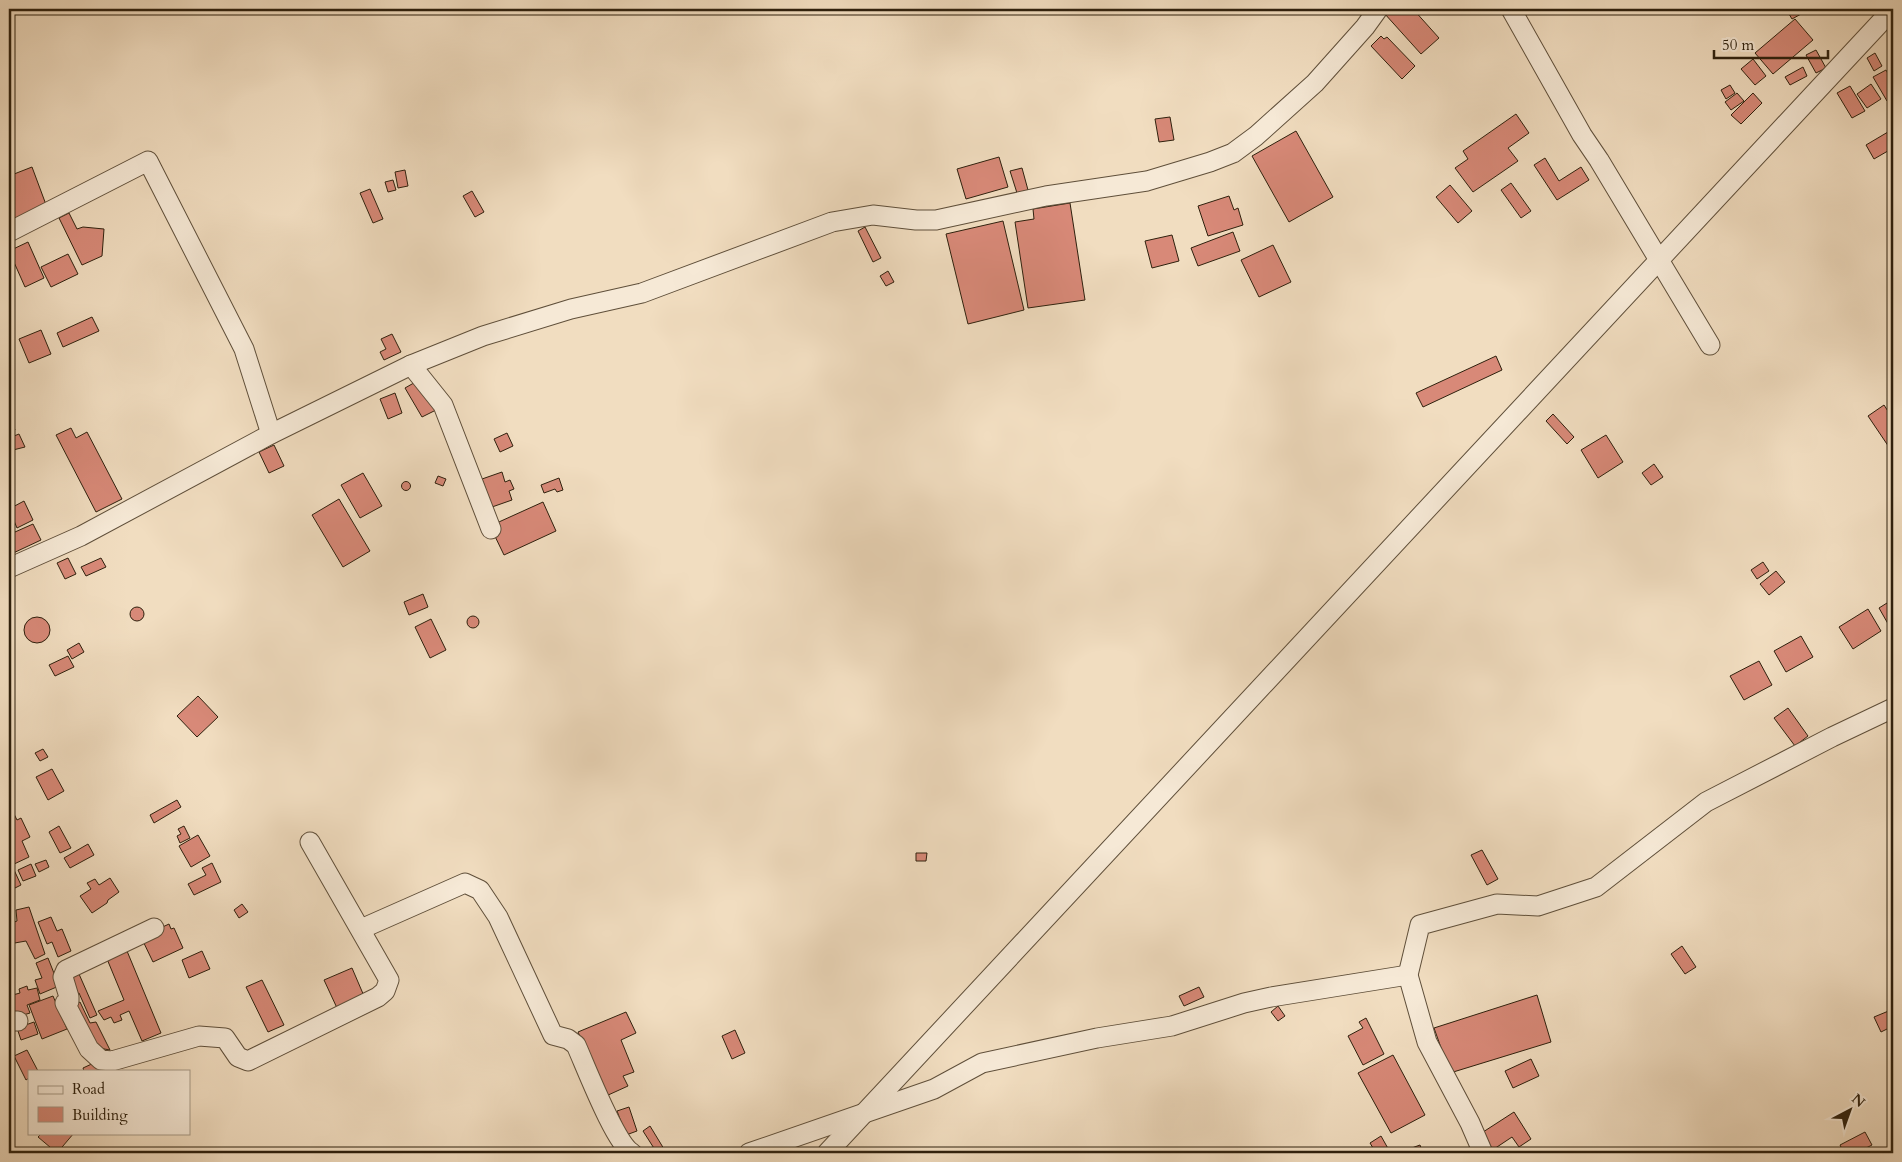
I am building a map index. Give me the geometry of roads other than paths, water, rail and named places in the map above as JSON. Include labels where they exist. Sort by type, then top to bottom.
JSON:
[{"type":"street","points":[[9,568],[81,536],[271,434],[411,365],[482,336],[572,309],[642,292],[832,222],[873,215],[916,220],[936,220],[1046,196],[1147,181],[1233,153],[1256,136],[1315,83],[1365,28],[1378,9]]},
{"type":"street","points":[[1511,9],[1582,135],[1599,160],[1710,345]]},
{"type":"street","points":[[1662,265],[1893,9]]},
{"type":"street","points":[[827,1153],[1893,21]]},
{"type":"street","points":[[9,232],[148,161],[244,349],[271,434]]},
{"type":"street","points":[[411,365],[443,405],[490,529]]},
{"type":"street","points":[[1483,1153],[1470,1123],[1427,1042],[1408,975],[1420,925],[1497,904],[1538,906],[1596,887],[1706,802],[1893,708]]},
{"type":"street","points":[[154,928],[66,970],[63,977],[69,997],[69,1001],[65,1003],[89,1049],[101,1060],[112,1061],[198,1036],[225,1038],[238,1058],[248,1061],[378,997],[385,991],[389,980],[310,842]]},
{"type":"street","points":[[361,929],[465,883],[480,890],[498,917],[553,1036],[568,1039],[576,1045],[617,1135],[626,1149],[632,1153]]},
{"type":"street","points":[[749,1153],[934,1089],[982,1063],[1096,1038],[1172,1026],[1262,999],[1408,975]]}]
